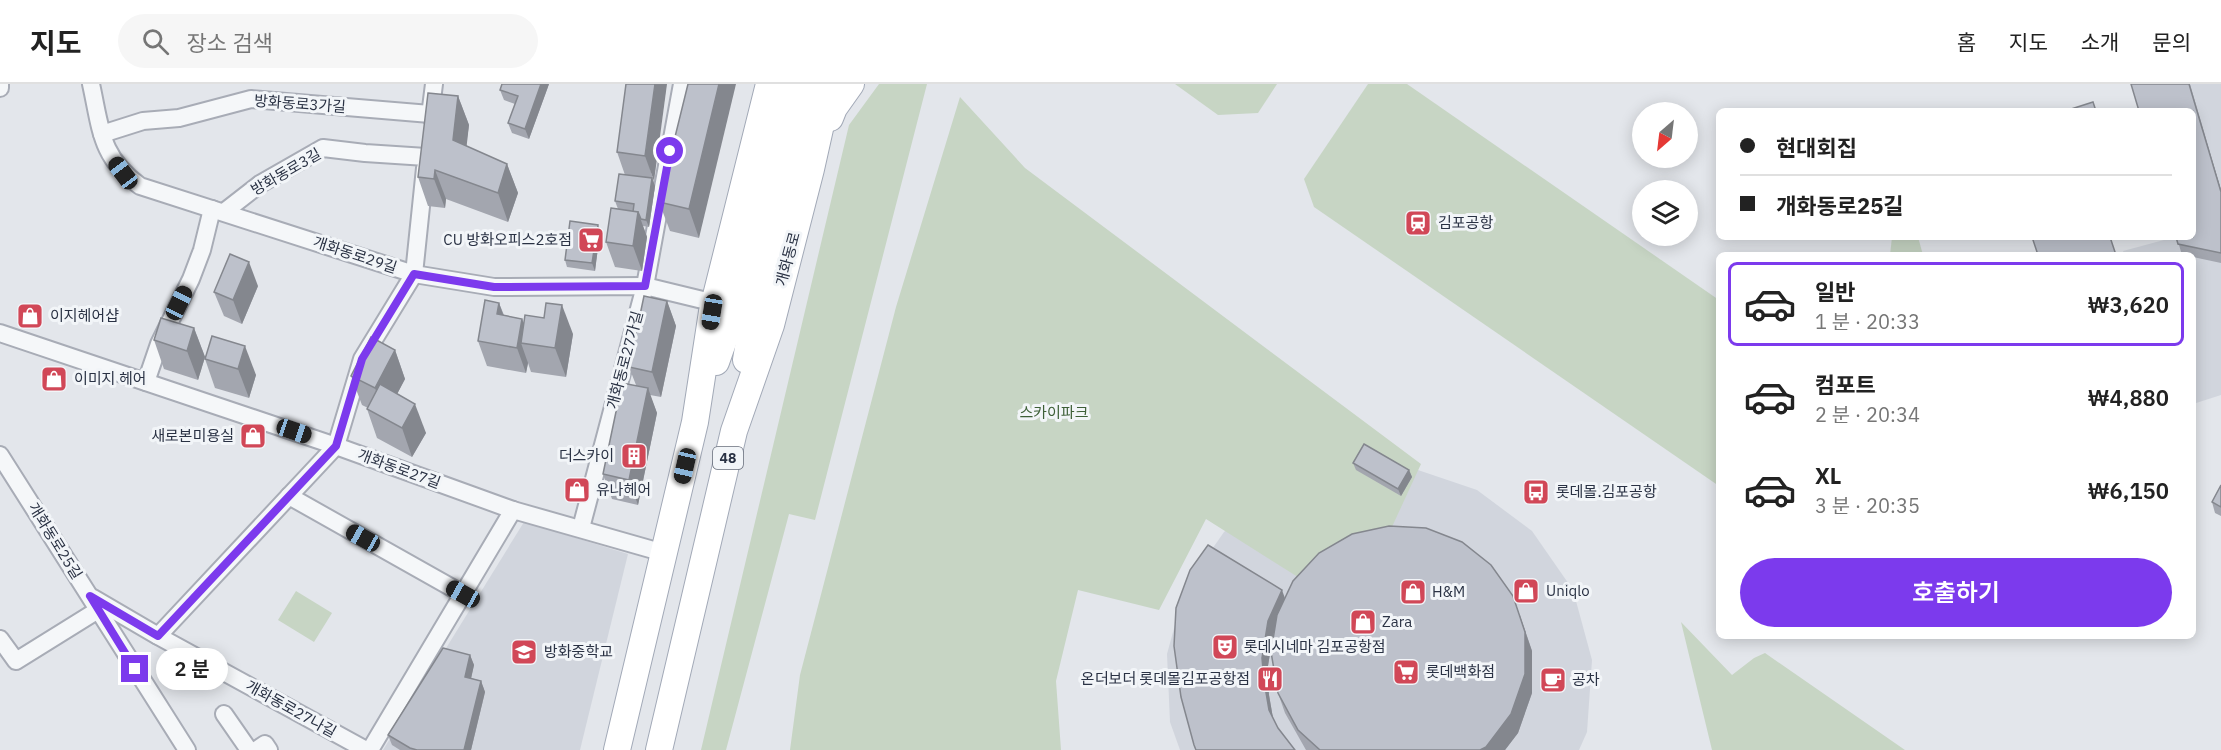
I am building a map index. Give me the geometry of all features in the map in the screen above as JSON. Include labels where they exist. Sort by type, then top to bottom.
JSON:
[{"type":"main road","points":[[617,750],[695,422],[715,303],[769,84]]},
{"type":"main road","points":[[695,422],[731,320],[790,84]]},
{"type":"main road","name":"개화동로","points":[[659,750],[734,431],[753,318],[809,84]]},
{"type":"main road","name":"개화동로","points":[[734,431],[771,325],[830,84]]},
{"type":"main road","points":[[811,169],[834,108],[851,84]]},
{"type":"street","name":"개화동로29길","points":[[91,84],[102,134],[112,159],[123,173],[140,186],[414,274],[494,287],[645,286],[715,303]]},
{"type":"street","points":[[158,636],[336,446],[362,359],[414,274],[434,84]]},
{"type":"street","name":"개화동로27가길","points":[[581,528],[645,286],[682,84]]},
{"type":"street","name":"방화동로3가길","points":[[102,134],[142,121],[179,118],[250,91],[430,114]]},
{"type":"street","name":"방화동로3길","points":[[218,211],[260,183],[323,148],[426,157]]},
{"type":"street","points":[[146,382],[159,344],[191,279],[218,211]]},
{"type":"street","name":"개화동로27길","points":[[0,333],[336,446],[513,510],[664,553]]},
{"type":"street","name":"개화동로25길","points":[[0,455],[5,475],[94,603],[187,750]]},
{"type":"street","points":[[289,496],[463,594]]},
{"type":"street","name":"개화동로27나길","points":[[94,603],[368,750],[513,510]]},
{"type":"street","points":[[0,639],[16,661],[94,603]]},
{"type":"street","points":[[224,714],[249,750]]},
{"type":"street","points":[[256,750],[265,744],[269,750]]},
{"type":"shaded area","points":[[2131,84],[2221,84],[2221,395],[2196,403],[2196,252],[2123,251],[2164,240],[2196,240],[2196,108],[2186,108]]},
{"type":"shaded area","points":[[1412,468],[1477,490],[1532,531],[1573,590],[1592,660],[1587,732],[1579,750],[1180,750],[1170,722],[1167,654],[1185,588],[1224,532],[1278,490]]},
{"type":"shaded area","name":"방화중학교","points":[[524,522],[628,554],[580,750],[383,750]]},
{"type":"green space","points":[[879,84],[927,84],[815,520],[789,514],[726,750],[701,750],[849,125]]},
{"type":"green space","points":[[1175,84],[1277,84],[1258,113],[1218,115]]},
{"type":"green space","points":[[1368,84],[1407,84],[1632,240],[1632,246],[1641,246],[1716,298],[1716,484],[1314,207],[1304,179]]},
{"type":"green space","name":"스카이파크","points":[[960,97],[1025,168],[1421,464],[1385,542],[1309,584],[1206,519],[1159,610],[1078,590],[1056,681],[1061,750],[790,750],[800,675],[896,307]]},
{"type":"green space","points":[[1892,240],[1919,240],[1922,252],[1890,252]]},
{"type":"green space","points":[[296,591],[332,613],[314,642],[278,620]]},
{"type":"green space","points":[[1681,622],[1732,675],[1754,658],[1765,653],[1905,750],[1712,750]]},
{"type":"building","points":[[502,84],[541,84],[525,129],[508,123],[518,96],[500,90]]},
{"type":"building","points":[[626,84],[655,84],[645,156],[617,152]]},
{"type":"building","points":[[688,84],[719,84],[689,209],[659,202]]},
{"type":"building","points":[[2131,84],[2189,84],[2221,192],[2221,253],[2178,244],[2177,240],[2196,240],[2196,108],[2138,108]]},
{"type":"building","points":[[428,93],[458,96],[453,140],[507,164],[498,193],[435,170],[434,179],[418,177]]},
{"type":"building","points":[[2093,102],[2095,108],[2074,108]]},
{"type":"building","points":[[619,174],[652,178],[646,220],[641,219],[638,212],[633,212],[634,204],[615,201]]},
{"type":"building","points":[[611,208],[638,212],[633,246],[606,242]]},
{"type":"building","points":[[570,221],[598,225],[592,263],[565,260]]},
{"type":"building","points":[[2033,240],[2111,240],[2115,252],[2037,252]]},
{"type":"building","points":[[230,254],[249,262],[233,300],[214,292]]},
{"type":"building","points":[[644,296],[667,301],[652,372],[629,367]]},
{"type":"building","points":[[485,300],[499,303],[497,314],[522,319],[517,348],[478,341]]},
{"type":"building","points":[[546,303],[562,305],[555,348],[521,343],[525,315],[544,318]]},
{"type":"building","points":[[161,318],[194,328],[187,351],[154,340]]},
{"type":"building","points":[[212,336],[245,346],[238,369],[205,359]]},
{"type":"building","points":[[371,337],[395,350],[375,388],[351,376]]},
{"type":"building","points":[[622,383],[648,388],[629,480],[603,474]]},
{"type":"building","points":[[380,384],[415,404],[402,428],[367,409]]},
{"type":"building","points":[[1364,444],[1409,470],[1398,489],[1353,463]]},
{"type":"building","points":[[2221,485],[2221,507],[2212,502]]},
{"type":"building","points":[[1389,526],[1426,528],[1462,542],[1491,565],[1513,596],[1525,632],[1525,674],[1511,714],[1486,747],[1480,750],[1320,750],[1298,730],[1278,693],[1271,652],[1277,615],[1293,581],[1319,553],[1352,534]]},
{"type":"building","name":"롯데시네마 김포공항점","points":[[1208,545],[1282,590],[1268,621],[1262,658],[1269,710],[1278,728],[1295,750],[1196,750],[1181,697],[1174,646],[1176,608],[1190,570]]},
{"type":"building","points":[[443,648],[470,655],[465,677],[481,681],[464,750],[410,748],[388,735]]},
{"type":"place","name":"김포공항","points":[[1418,223]]},
{"type":"place","name":"CU 방화오피스2호점","points":[[591,240]]},
{"type":"place","name":"이지헤어샵","points":[[30,316]]},
{"type":"place","name":"이미지 헤어","points":[[54,379]]},
{"type":"place","name":"새로본미용실","points":[[253,436]]},
{"type":"place","name":"더스카이","points":[[634,456]]},
{"type":"place","name":"유나헤어","points":[[577,490]]},
{"type":"place","name":"롯데몰.김포공항","points":[[1536,492]]},
{"type":"place","name":"Uniqlo","points":[[1526,591]]},
{"type":"place","name":"H&M","points":[[1413,592]]},
{"type":"place","name":"Zara","points":[[1363,622]]},
{"type":"place","name":"롯데시네마 김포공항점","points":[[1225,647]]},
{"type":"place","name":"방화중학교","points":[[524,652]]},
{"type":"place","name":"롯데백화점","points":[[1406,672]]},
{"type":"place","name":"온더보더 롯데몰김포공항점","points":[[1270,679]]},
{"type":"place","name":"공차","points":[[1553,680]]},
{"type":"route","points":[[135,669],[90,596],[158,636],[336,446],[362,359],[414,274],[494,287],[645,286],[670,151]]}]
